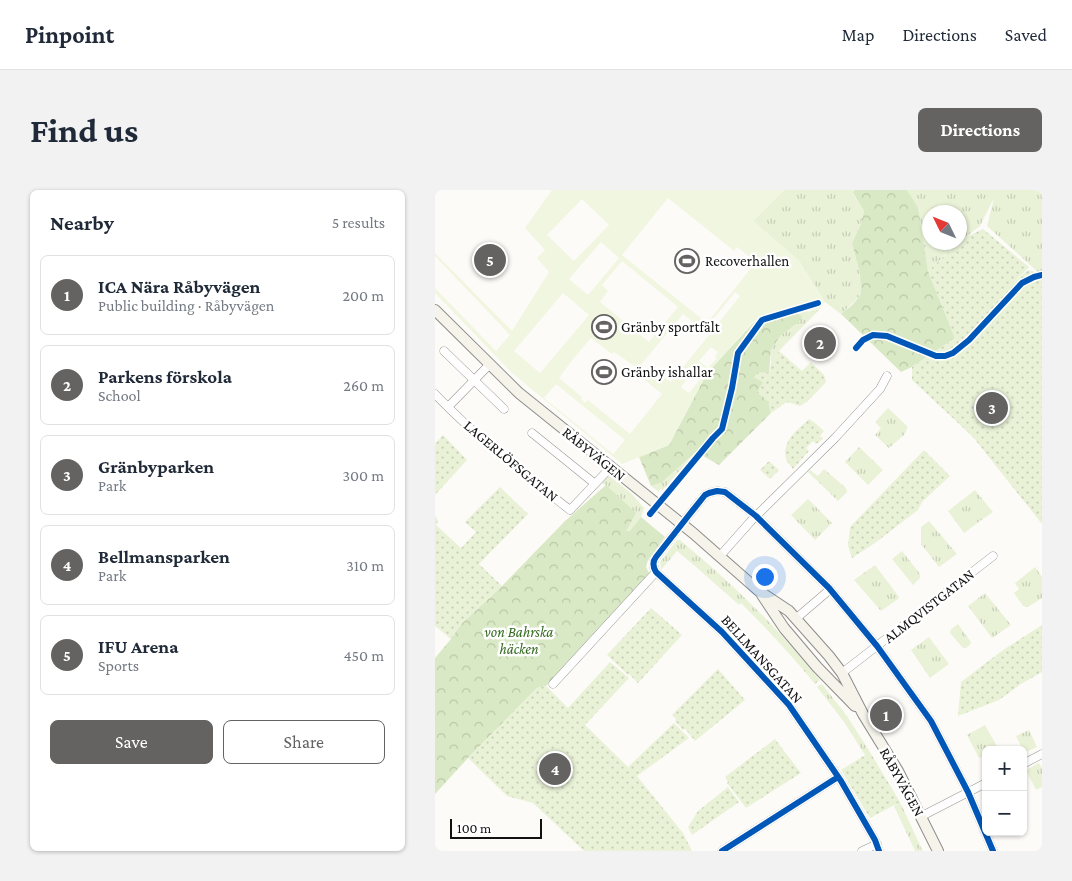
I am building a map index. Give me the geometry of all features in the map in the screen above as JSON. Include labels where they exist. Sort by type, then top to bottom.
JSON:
[{"type":"main road","name":"RÅBYVÄGEN","points":[[435,310],[519,393],[720,556],[759,591],[789,611],[842,673],[863,714],[898,771],[938,851]]},
{"type":"main road","name":"RÅBYVÄGEN","points":[[759,591],[778,621],[817,668],[863,714]]},
{"type":"street","points":[[444,351],[504,409]]},
{"type":"street","points":[[448,407],[490,364]]},
{"type":"street","points":[[720,556],[756,516],[835,438],[880,389],[887,376]]},
{"type":"street","name":"LAGERLÖFSGATAN","points":[[435,394],[504,458],[569,510],[611,467]]},
{"type":"street","points":[[532,433],[595,483]]},
{"type":"street","points":[[553,684],[656,572],[653,566],[654,559],[705,495],[717,491],[725,492],[756,516],[829,588],[877,646],[931,721],[968,792],[993,851]]},
{"type":"street","name":"ALMQVISTGATAN","points":[[842,673],[993,556]]},
{"type":"street","name":"BELLMANSGATAN","points":[[656,572],[722,632],[785,700],[838,776],[878,848]]},
{"type":"street","points":[[799,616],[827,592]]},
{"type":"street","points":[[1027,762],[1042,754]]},
{"type":"street","points":[[722,851],[838,776]]},
{"type":"street","points":[[921,816],[982,785]]},
{"type":"street","points":[[862,851],[878,848]]},
{"type":"green space","name":"Gränby sportfält","points":[[552,190],[784,190],[753,221],[799,261],[825,302],[819,310],[756,319],[707,373],[669,445],[622,464],[511,372],[435,293],[435,288],[496,351],[510,335],[435,256],[435,253],[512,331],[549,272],[537,258],[545,250],[525,228]],"holes":[[[668,198],[734,251],[737,247],[756,262],[707,323],[622,255]],[[582,199],[609,225],[574,261],[547,235]],[[601,242],[619,258],[588,295],[569,279]],[[622,261],[678,307],[649,342],[600,302],[608,291],[602,285]],[[735,292],[740,296],[716,326],[711,322]],[[563,293],[589,315],[540,373],[514,351]],[[683,314],[709,335],[671,382],[650,366],[641,377],[662,394],[630,434],[588,400],[585,403],[581,399],[582,397],[559,378],[591,338],[612,354],[614,352],[636,367],[640,366]],[[711,347],[718,352],[715,357],[717,358],[708,368],[699,361]],[[699,364],[707,370],[689,393],[681,387]],[[556,384],[625,440],[613,454],[544,398]]]},
{"type":"green space","points":[[784,190],[855,190],[853,194],[864,211],[861,224],[852,243],[860,274],[861,295],[841,314],[825,302],[799,261],[753,221]]},
{"type":"green space","points":[[855,190],[907,190],[918,207],[922,233],[922,250],[925,250],[928,271],[955,338],[912,367],[901,372],[841,314],[861,295],[860,274],[852,243],[861,224],[864,211],[853,193]]},
{"type":"green space","points":[[907,190],[1042,190],[1042,272],[1039,273],[987,226],[994,198],[980,226],[967,236],[967,205],[922,205],[922,233],[918,207]]},
{"type":"green space","points":[[983,229],[1029,267],[1012,284],[1028,270],[1042,272],[1042,524],[973,437],[912,380],[912,367],[955,338],[928,271],[951,250],[967,250],[967,237]]},
{"type":"green space","points":[[925,250],[950,250],[928,271]]},
{"type":"green space","points":[[819,310],[779,351],[771,364],[771,349],[783,333],[798,323],[802,316],[796,313]]},
{"type":"green space","points":[[796,313],[802,316],[798,323],[783,333],[771,349],[769,374],[754,377],[764,382],[771,413],[719,465],[696,452],[661,483],[651,486],[639,457],[669,445],[707,373],[757,319]]},
{"type":"green space","points":[[779,351],[802,371],[811,362],[824,375],[826,382],[808,401],[800,406],[787,402],[771,413],[768,402],[757,392],[763,382],[754,377],[758,372],[769,373],[771,364]]},
{"type":"green space","points":[[888,408],[908,427],[904,435],[889,448],[875,435],[881,428],[875,422]]},
{"type":"green space","points":[[809,419],[824,431],[820,436],[823,439],[816,444],[813,441],[806,448],[809,451],[793,469],[786,459],[786,447],[791,436]]},
{"type":"green space","points":[[443,435],[467,460],[435,495],[435,444]]},
{"type":"green space","points":[[859,447],[883,470],[868,485],[845,462]]},
{"type":"green space","points":[[924,450],[950,476],[922,502],[918,510],[852,558],[848,546],[850,527]]},
{"type":"green space","points":[[696,452],[663,490],[660,489],[659,492],[651,486],[661,483]]},
{"type":"green space","points":[[769,461],[779,470],[770,479],[760,470]]},
{"type":"green space","points":[[824,469],[846,488],[847,492],[838,501],[808,472],[810,470],[818,476]]},
{"type":"green space","points":[[609,475],[632,494],[644,508],[641,517],[630,532],[626,532],[608,488],[602,482]]},
{"type":"green space","name":"von Bahrska häcken","points":[[606,485],[636,513],[626,531],[630,531],[641,517],[665,537],[648,560],[646,567],[650,575],[546,686],[537,688],[435,794],[435,658],[461,624],[502,586],[565,521]]},
{"type":"green space","points":[[500,487],[528,514],[479,564],[502,586],[461,624],[451,639],[435,626],[435,515],[438,521],[436,525],[461,548],[476,532],[465,522]]},
{"type":"green space","points":[[975,490],[993,512],[964,533],[948,511]]},
{"type":"green space","points":[[808,499],[832,523],[815,540],[791,515]]},
{"type":"green space","points":[[929,521],[957,554],[939,567],[921,544],[921,527]]},
{"type":"green space","points":[[677,540],[680,540],[743,596],[820,680],[815,684],[741,603],[739,605],[677,551],[661,570],[660,562]]},
{"type":"green space","points":[[902,551],[920,574],[920,578],[913,585],[892,559]]},
{"type":"green space","points":[[875,565],[899,597],[881,611],[854,580]]},
{"type":"green space","points":[[1035,567],[1042,577],[1042,598],[1028,607],[1023,606],[1014,593],[1019,589],[1015,583]]},
{"type":"green space","points":[[985,593],[1011,625],[992,638],[968,606]]},
{"type":"green space","points":[[651,608],[682,635],[638,683],[607,655]]},
{"type":"green space","points":[[958,624],[971,642],[966,648],[963,648],[950,633],[951,629]]},
{"type":"green space","points":[[1042,625],[1042,672],[999,700],[958,716],[961,682],[1003,650]]},
{"type":"green space","points":[[929,637],[949,664],[930,678],[911,650]]},
{"type":"green space","points":[[610,662],[629,678],[585,725],[628,767],[674,723],[689,738],[637,776],[683,833],[692,851],[584,851],[533,803],[507,796],[468,758],[537,688],[546,686],[568,708]]},
{"type":"green space","points":[[718,669],[745,700],[695,741],[675,721],[676,719],[672,715]]},
{"type":"green space","points":[[822,684],[847,716],[870,752],[865,755],[844,722],[817,687]]},
{"type":"green space","points":[[985,725],[997,746],[982,746],[982,757],[979,758],[967,735]]},
{"type":"green space","points":[[1029,730],[1037,747],[1027,752],[1027,746],[1021,746],[1016,736]]},
{"type":"green space","points":[[775,739],[801,773],[746,808],[727,783],[725,777]]},
{"type":"green space","points":[[870,752],[900,802],[870,818],[841,770]]},
{"type":"green space","points":[[544,757],[566,778],[555,789],[534,768]]},
{"type":"green space","points":[[1039,763],[1042,768],[1042,787],[1036,790],[1027,769]]},
{"type":"green space","points":[[728,787],[739,802],[692,835],[688,827],[698,811]]},
{"type":"green space","points":[[900,802],[923,851],[915,851],[894,806]]},
{"type":"cycle path","points":[[856,348],[863,340],[873,335],[887,336],[936,356],[945,356],[953,353],[969,340],[1022,283],[1042,275]]},
{"type":"cycle path","points":[[650,514],[722,429],[738,353],[762,320],[818,303]]},
{"type":"cycle path","points":[[879,851],[875,840],[841,781],[789,705],[722,632],[655,570],[653,563],[656,557],[705,495],[709,493],[725,492],[756,516],[829,588],[877,646],[931,721],[968,792],[993,851]]},
{"type":"cycle path","points":[[722,851],[838,777]]},
{"type":"place","name":"IFU Arena","points":[[490,260]]},
{"type":"place","name":"Recoverhallen","points":[[687,261]]},
{"type":"place","name":"Gränby sportfält","points":[[604,327]]},
{"type":"place","name":"Parkens förskola","points":[[820,343]]},
{"type":"place","name":"Gränby ishallar","points":[[604,372]]},
{"type":"place","name":"Gränbyparken","points":[[992,408]]},
{"type":"place","name":"ICA Nära Råbyvägen","points":[[886,715]]},
{"type":"place","name":"Bellmansparken","points":[[555,769]]}]
